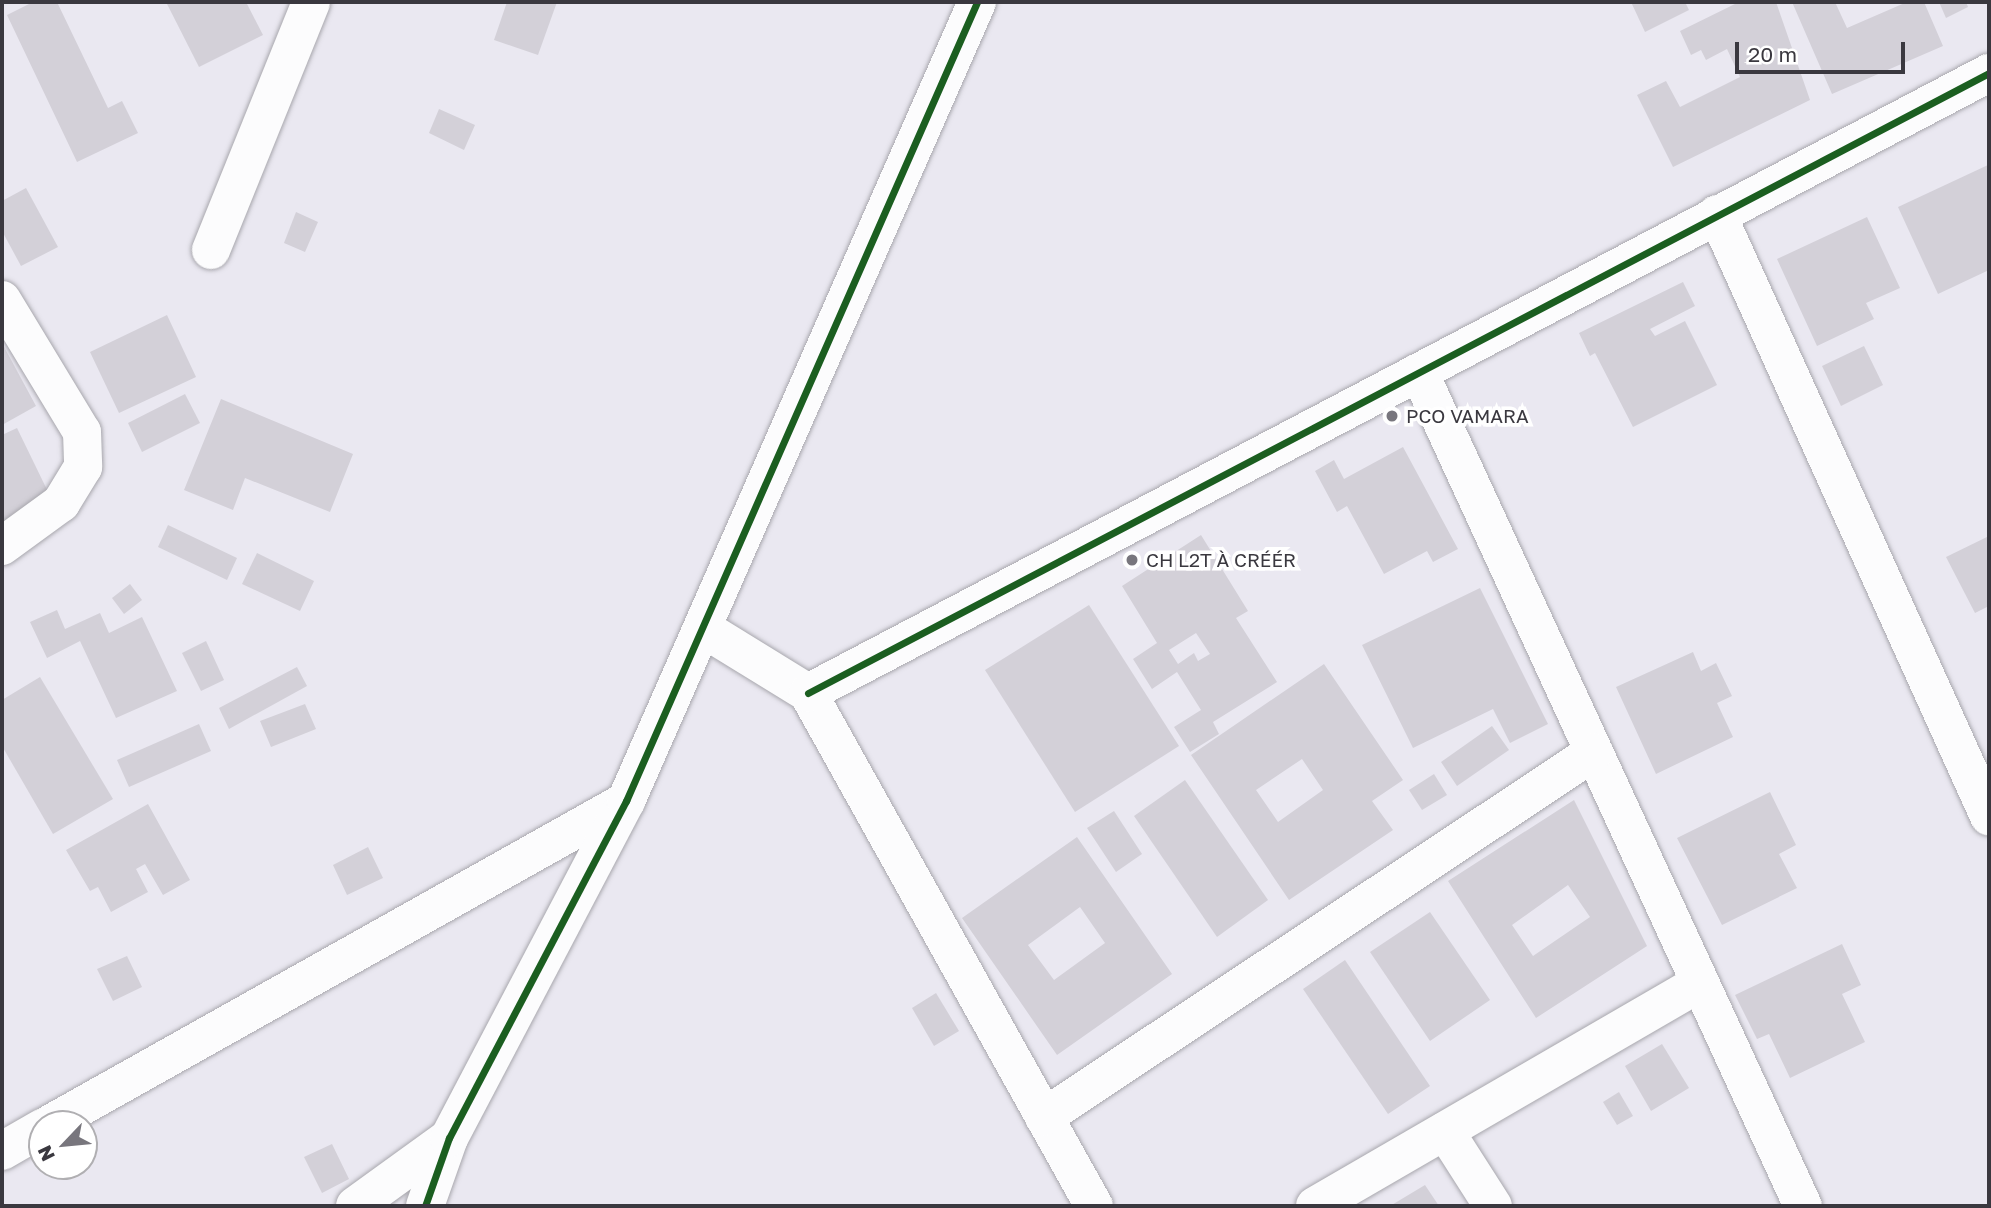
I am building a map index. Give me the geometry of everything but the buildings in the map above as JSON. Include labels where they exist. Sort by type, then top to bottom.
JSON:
[{"type":"street","points":[[211,250],[311,2]]},
{"type":"street","points":[[425,1206],[449,1138],[626,801],[978,2]]},
{"type":"street","points":[[808,693],[1989,73]]},
{"type":"street","points":[[1717,214],[1989,816]]},
{"type":"street","points":[[2,300],[82,432],[83,467],[61,503],[2,546]]},
{"type":"street","points":[[1419,372],[1802,1206]]},
{"type":"street","points":[[704,629],[808,693],[1094,1206]]},
{"type":"street","points":[[1044,1117],[1594,752]]},
{"type":"street","points":[[75,1110],[626,801]]},
{"type":"street","points":[[1315,1206],[1700,983]]},
{"type":"street","points":[[1445,1131],[1493,1206]]},
{"type":"street","points":[[2,1151],[28,1136]]},
{"type":"street","points":[[355,1206],[449,1138]]},
{"type":"cycle path","points":[[425,1206],[449,1138],[626,801],[977,2]]},
{"type":"cycle path","points":[[808,693],[1989,73]]},
{"type":"place","name":"PCO VAMARA","points":[[1392,416]]},
{"type":"place","name":"CH L2T À CRÉÉR","points":[[1132,560]]}]
